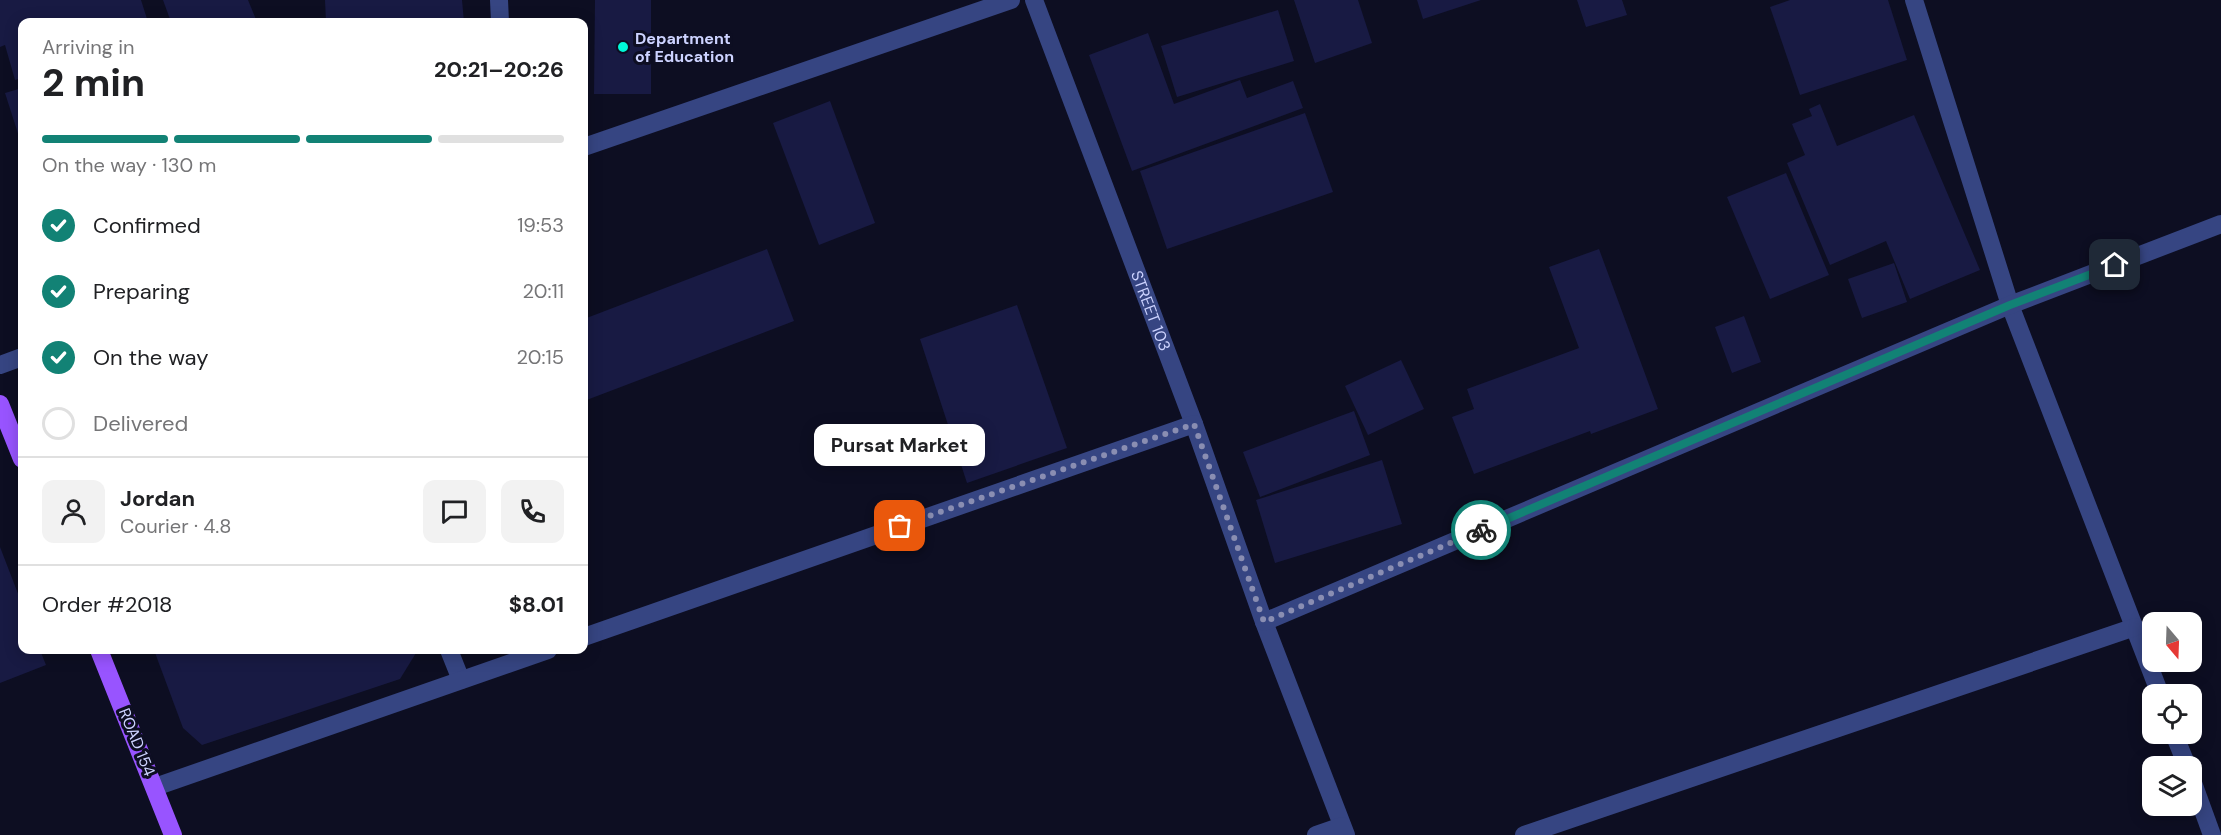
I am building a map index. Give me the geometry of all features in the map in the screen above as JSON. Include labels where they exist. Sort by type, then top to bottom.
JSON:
[{"type":"main road","points":[[0,404],[18,449]]},
{"type":"main road","name":"ROAD 154","points":[[101,654],[173,835]]},
{"type":"street","points":[[499,0],[500,18]]},
{"type":"street","points":[[588,146],[1011,0]]},
{"type":"street","name":"STREET 103","points":[[1034,0],[1194,424],[1264,622],[1344,830]]},
{"type":"street","points":[[1914,0],[2010,305],[2156,684]]},
{"type":"street","points":[[1264,622],[2010,305],[2221,224]]},
{"type":"street","points":[[0,365],[18,358]]},
{"type":"street","points":[[588,636],[1194,424]]},
{"type":"street","points":[[1524,835],[2135,627]]},
{"type":"street","points":[[451,654],[461,680]]},
{"type":"street","points":[[155,787],[536,654]]},
{"type":"street","points":[[2202,808],[2212,835]]},
{"type":"street","points":[[1316,835],[1344,830]]},
{"type":"building","points":[[0,0],[141,0],[147,18],[18,18],[18,79],[15,80],[5,45],[0,47]]},
{"type":"building","points":[[163,0],[248,0],[255,18],[170,18]]},
{"type":"building","points":[[325,0],[462,0],[464,18],[326,18]]},
{"type":"building","name":"Department of Education","points":[[595,0],[651,0],[651,94],[594,94]]},
{"type":"building","points":[[1294,0],[1358,0],[1372,43],[1315,63]]},
{"type":"building","points":[[1417,0],[1481,0],[1423,19]]},
{"type":"building","points":[[1577,0],[1622,0],[1627,15],[1586,27]]},
{"type":"building","points":[[1790,0],[1888,0],[1907,60],[1800,95],[1770,7]]},
{"type":"building","points":[[1278,10],[1294,61],[1177,97],[1161,46]]},
{"type":"building","points":[[1148,33],[1174,104],[1240,80],[1247,98],[1293,81],[1303,108],[1132,171],[1089,55]]},
{"type":"building","points":[[18,89],[18,134],[5,93]]},
{"type":"building","points":[[830,101],[875,223],[819,245],[773,123]]},
{"type":"building","points":[[1820,104],[1837,146],[1914,115],[1980,270],[1910,299],[1886,241],[1830,265],[1787,163],[1805,155],[1792,124],[1812,116],[1809,109]]},
{"type":"building","points":[[1305,113],[1333,192],[1167,249],[1140,171]]},
{"type":"building","points":[[1786,173],[1829,275],[1770,299],[1727,197]]},
{"type":"building","points":[[767,249],[794,321],[588,399],[588,317]]},
{"type":"building","points":[[1599,249],[1658,409],[1591,434],[1590,431],[1474,474],[1452,417],[1474,409],[1467,389],[1579,348],[1549,267]]},
{"type":"building","points":[[1894,263],[1907,302],[1862,318],[1848,279]]},
{"type":"building","points":[[1017,305],[1067,448],[967,483],[920,339]]},
{"type":"building","points":[[1744,316],[1761,362],[1732,373],[1715,327]]},
{"type":"building","points":[[1401,360],[1424,409],[1368,435],[1345,386]]},
{"type":"building","points":[[1354,411],[1370,455],[1260,497],[1243,452]]},
{"type":"building","points":[[1382,460],[1402,524],[1275,563],[1256,500]]},
{"type":"building","points":[[0,547],[18,594],[18,654],[42,654],[46,665],[0,683]]},
{"type":"building","points":[[155,654],[415,654],[400,679],[202,745],[183,728]]},
{"type":"way so far","points":[[900,526],[1194,424],[1264,622],[1481,530]]},
{"type":"place","name":"Department of Education","points":[[623,47]]},
{"type":"place","name":"Pursat Market","points":[[900,526]]},
{"type":"route","points":[[1481,530],[2010,305],[2115,265]]}]
